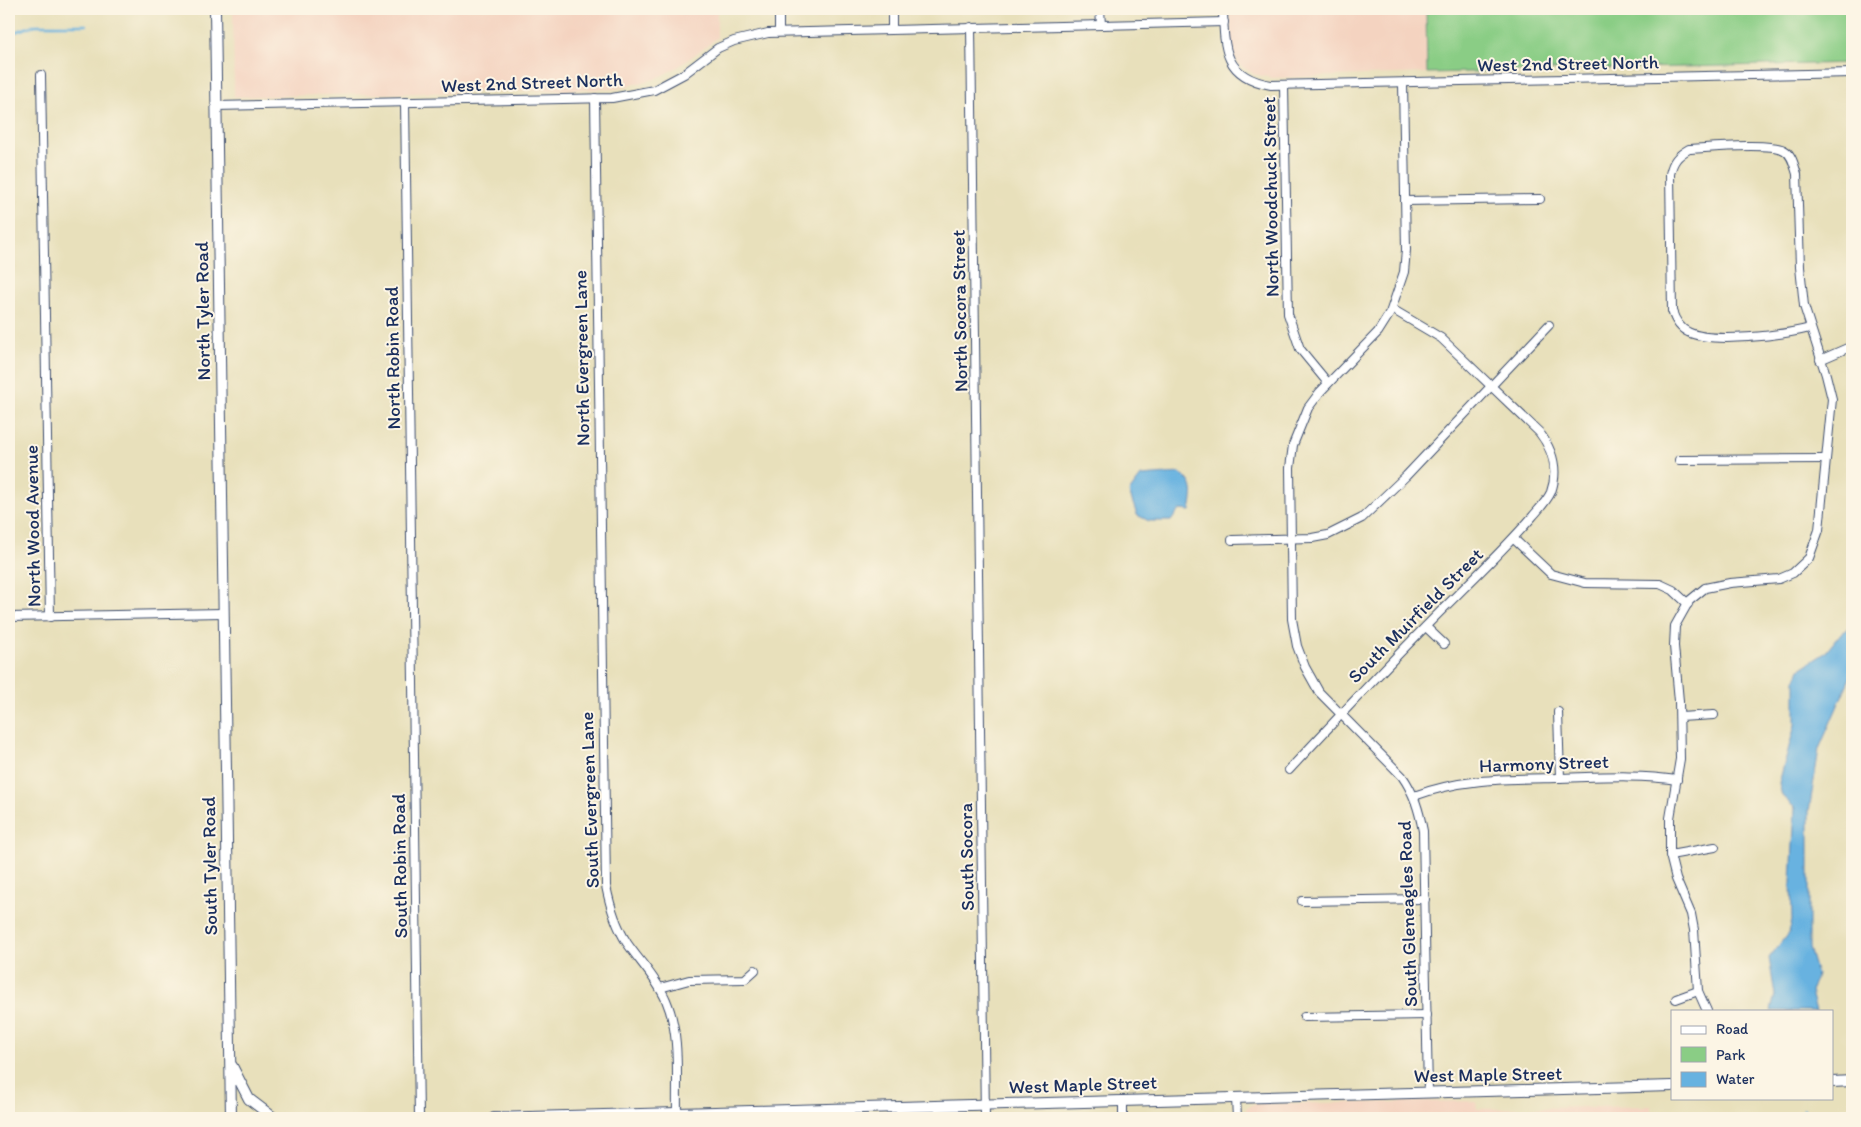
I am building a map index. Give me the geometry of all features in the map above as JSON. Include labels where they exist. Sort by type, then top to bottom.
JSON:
[{"type":"main road","name":"North Tyler Road","points":[[215,9],[223,613]]},
{"type":"main road","name":"South Tyler Road","points":[[223,613],[231,1118]]},
{"type":"main road","points":[[230,1062],[249,1099],[274,1118]]},
{"type":"main road","points":[[1834,1082],[1852,1081]]},
{"type":"main road","name":"West Maple Street","points":[[494,1118],[664,1116],[677,1114],[985,1104],[1671,1086]]},
{"type":"street","points":[[779,9],[779,32]]},
{"type":"street","points":[[892,9],[892,29]]},
{"type":"street","points":[[1100,9],[1101,25]]},
{"type":"street","name":"North Woodchuck Street","points":[[1223,9],[1226,50],[1228,59],[1236,69],[1256,82],[1284,85],[1288,314],[1300,349],[1328,383]]},
{"type":"street","name":"West 2nd Street North","points":[[216,106],[612,98],[654,90],[684,74],[718,48],[734,41],[752,35],[779,32],[1224,22]]},
{"type":"street","name":"North Socora Street","points":[[971,27],[978,594]]},
{"type":"street","name":"West 2nd Street North","points":[[1284,85],[1852,73]]},
{"type":"street","name":"North Wood Avenue","points":[[41,75],[50,617]]},
{"type":"street","name":"South Gleneagles Road","points":[[1403,82],[1406,250],[1404,272],[1392,309],[1378,332],[1328,383],[1308,408],[1293,445],[1290,468],[1292,619],[1297,646],[1305,667],[1319,692],[1402,776],[1414,796],[1423,831],[1428,1092]]},
{"type":"street","name":"North Evergreen Lane","points":[[594,98],[600,618]]},
{"type":"street","name":"North Robin Road","points":[[405,102],[412,614]]},
{"type":"street","points":[[1707,1010],[1698,991],[1694,930],[1670,855],[1670,818],[1680,759],[1680,717],[1674,646],[1675,626],[1688,604],[1711,586],[1779,579],[1793,573],[1807,561],[1819,530],[1832,399],[1804,306],[1800,267],[1796,174],[1793,160],[1784,150],[1756,147],[1689,149],[1679,155],[1673,162],[1670,174],[1672,311],[1676,322],[1686,331],[1711,337],[1785,335],[1810,328]]},
{"type":"street","points":[[1405,201],[1540,199]]},
{"type":"street","name":"South Muirfield Street","points":[[1289,770],[1426,627],[1514,539],[1550,494],[1555,470],[1548,444],[1539,432],[1442,338],[1392,309]]},
{"type":"street","points":[[1232,540],[1328,535],[1362,518],[1549,326]]},
{"type":"street","points":[[1820,360],[1852,346]]},
{"type":"street","points":[[1679,460],[1826,459]]},
{"type":"street","points":[[1514,539],[1538,564],[1551,574],[1567,580],[1660,584],[1673,590],[1688,604]]},
{"type":"street","name":"South Socora","points":[[978,594],[985,1118]]},
{"type":"street","points":[[9,617],[223,613]]},
{"type":"street","name":"South Robin Road","points":[[412,614],[419,1118]]},
{"type":"street","name":"South Evergreen Lane","points":[[600,618],[606,886],[609,902],[626,942],[660,988],[666,1000],[674,1030],[677,1114]]},
{"type":"street","points":[[1426,627],[1444,644]]},
{"type":"street","points":[[1558,712],[1560,778]]},
{"type":"street","points":[[1680,717],[1714,715]]},
{"type":"street","name":"Harmony Street","points":[[1414,796],[1446,785],[1469,781],[1656,777],[1677,780]]},
{"type":"street","points":[[1670,855],[1715,847]]},
{"type":"street","points":[[1302,901],[1425,899]]},
{"type":"street","points":[[660,988],[689,980],[745,979],[755,970]]},
{"type":"street","points":[[1676,999],[1698,991]]},
{"type":"street","points":[[1304,1017],[1427,1015]]},
{"type":"street","points":[[1236,1098],[1236,1118]]},
{"type":"street","points":[[1123,1100],[1123,1118]]},
{"type":"shaded area","points":[[233,9],[717,9],[717,38],[678,67],[655,79],[616,89],[234,97]]},
{"type":"shaded area","points":[[1229,9],[1426,9],[1427,73],[1271,78],[1254,74],[1239,65],[1232,51]]},
{"type":"shaded area","points":[[1476,1101],[1477,1109],[1651,1106],[1651,1118],[1243,1118],[1247,1107],[1254,1104]]},
{"type":"green space","points":[[1426,9],[1852,9],[1852,63],[1427,73]]},
{"type":"water","points":[[1180,473],[1191,485],[1190,511],[1179,510],[1171,521],[1149,521],[1137,515],[1129,492],[1141,476]]},
{"type":"water","points":[[1852,628],[1852,673],[1819,749],[1809,811],[1809,948],[1817,975],[1811,992],[1816,1010],[1771,1010],[1775,995],[1769,958],[1789,932],[1792,921],[1791,881],[1795,808],[1782,796],[1779,783],[1795,725],[1795,681],[1800,669],[1825,653],[1842,632]]},
{"type":"waterway","points":[[9,34],[35,25],[86,25]]},
{"type":"waterway","points":[[1804,1109],[1804,1118]]}]
